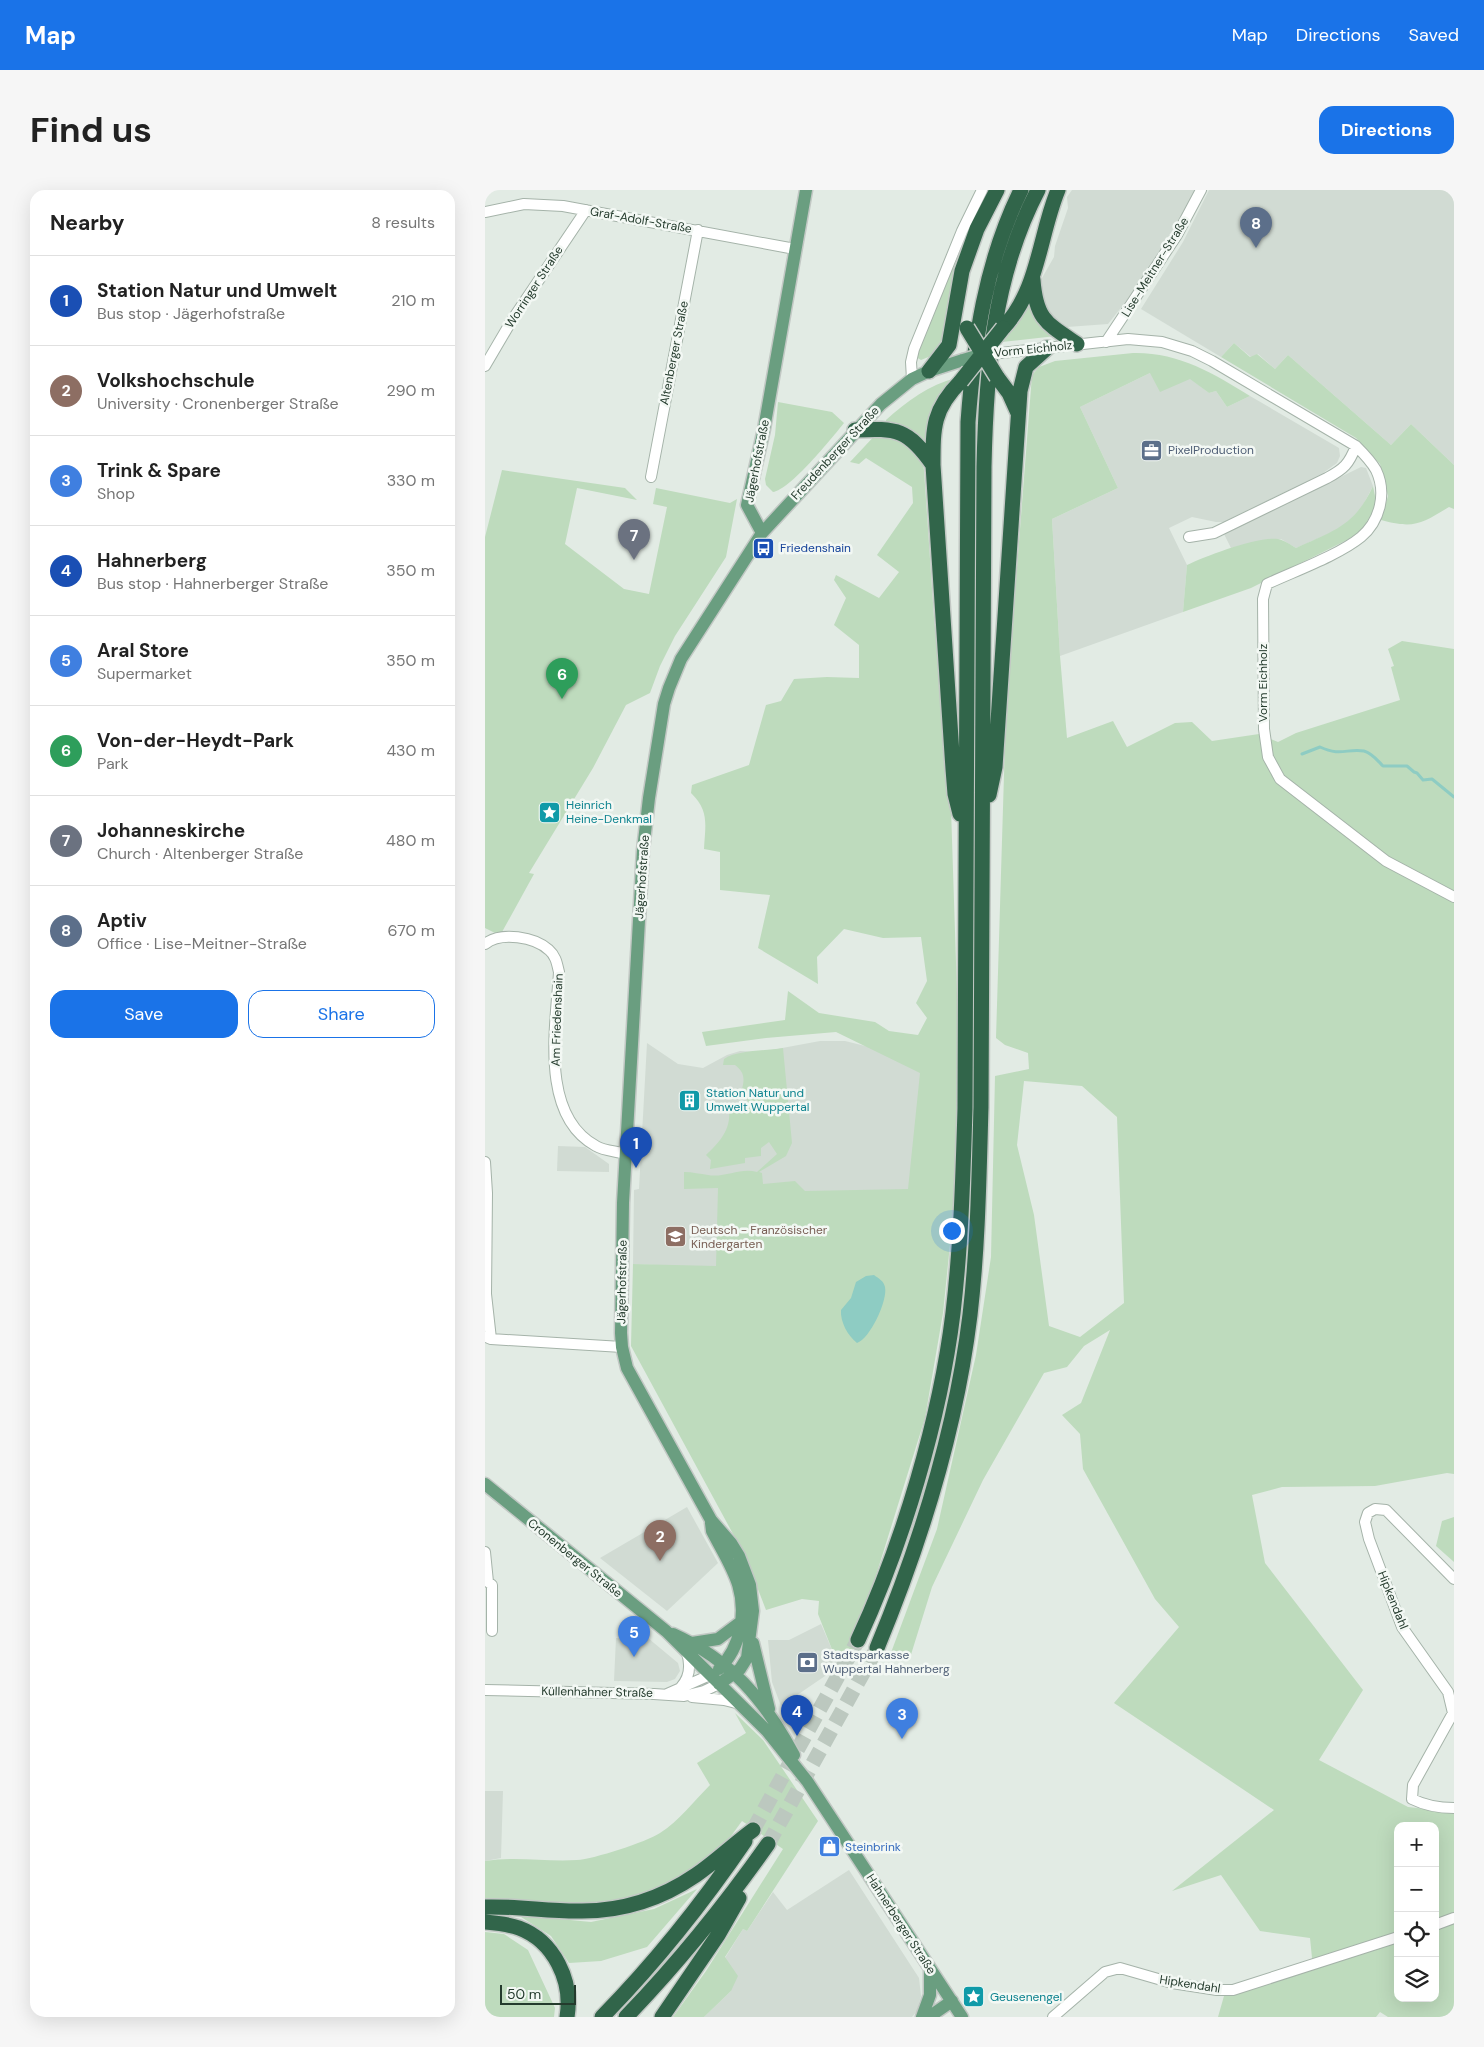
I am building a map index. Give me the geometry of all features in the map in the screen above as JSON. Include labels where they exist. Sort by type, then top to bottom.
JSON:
[{"type":"highway","points":[[929,371],[949,345],[962,271],[971,244],[997,190]]},
{"type":"highway","points":[[858,1640],[883,1580],[914,1489],[943,1375],[953,1314],[963,1207],[967,488],[970,389],[983,296],[1008,217],[1021,190]]},
{"type":"highway","points":[[877,1648],[912,1557],[932,1494],[959,1380],[970,1315],[979,1190],[982,1022],[984,476],[987,382],[994,324],[1006,271],[1023,223],[1039,190]]},
{"type":"highway","points":[[966,840],[954,785],[933,465],[933,429],[939,410],[947,396],[983,354],[1023,302],[1033,278],[1046,224],[1057,190]]},
{"type":"highway","points":[[1033,278],[1037,305],[1042,317],[1051,327],[1077,344]]},
{"type":"highway","points":[[956,305],[967,328],[1009,393],[1019,414]]},
{"type":"highway","points":[[982,833],[995,768],[1023,372],[1025,367],[1047,348]]},
{"type":"highway","points":[[855,430],[886,429],[904,434],[919,446],[933,465]]},
{"type":"highway","points":[[485,1907],[584,1911],[619,1908],[641,1902],[666,1892],[697,1874],[753,1830],[685,1923],[639,1978],[602,2017]]},
{"type":"highway","points":[[626,2017],[671,1968],[723,1906],[769,1844],[718,1935],[662,2017]]},
{"type":"highway","points":[[485,1922],[506,1924],[520,1928],[539,1939],[546,1946],[565,1978],[568,1996],[567,2017]]},
{"type":"main road","name":"Jägerhofstraße","points":[[740,1668],[749,1650],[751,1635],[752,1598],[745,1570],[731,1544],[711,1520],[627,1368],[622,1347],[622,1226],[643,850],[664,704],[681,658],[762,532],[747,505],[764,429],[806,190]]},
{"type":"main road","name":"Freudenberger Straße","points":[[762,532],[855,430],[881,404],[912,379],[929,371],[983,354]]},
{"type":"main road","name":"Cronenberger Straße","points":[[485,1484],[666,1631],[690,1648],[713,1656],[724,1664],[740,1668]]},
{"type":"main road","name":"Jägerhofstraße","points":[[711,1520],[712,1531],[737,1579],[743,1602],[742,1621],[734,1648],[724,1664]]},
{"type":"main road","points":[[690,1648],[718,1639],[742,1621]]},
{"type":"main road","points":[[751,1635],[761,1680],[773,1720]]},
{"type":"main road","name":"Cronenberger Straße","points":[[690,1648],[713,1681]]},
{"type":"main road","points":[[713,1681],[724,1664]]},
{"type":"main road","points":[[713,1681],[740,1668]]},
{"type":"main road","name":"Hahnerberger Straße","points":[[740,1668],[747,1686],[773,1720],[807,1781],[952,2001],[959,2016]]},
{"type":"main road","name":"Hahnerberger Straße","points":[[713,1681],[741,1704],[767,1731],[807,1781]]},
{"type":"main road","points":[[922,2017],[930,1995],[930,1967]]},
{"type":"main road","points":[[929,2017],[952,2001]]},
{"type":"street","points":[[912,379],[911,362],[913,349],[962,231],[983,190]]},
{"type":"street","name":"Lise-Meitner-Straße","points":[[1106,342],[1177,235],[1201,190]]},
{"type":"street","name":"Graf-Adolf-Straße","points":[[485,212],[524,204],[544,204],[698,230],[795,249]]},
{"type":"street","name":"Worringer Straße","points":[[485,366],[512,320],[586,210]]},
{"type":"street","name":"Altenberger Straße","points":[[651,477],[698,230]]},
{"type":"street","name":"Vorm Eichholz","points":[[983,354],[1143,339],[1162,342],[1192,351],[1212,361],[1356,446],[1376,470],[1381,485],[1381,502],[1377,516],[1370,528],[1348,546],[1267,584],[1263,599],[1263,729],[1269,757],[1280,779],[1386,861],[1454,897]]},
{"type":"street","points":[[1189,537],[1214,533],[1340,471],[1350,462],[1356,446]]},
{"type":"street","name":"Am Friedenshain","points":[[485,944],[491,940],[514,938],[538,943],[550,951],[556,960],[559,972],[554,1068],[562,1108],[573,1127],[583,1138],[598,1147],[626,1154]]},
{"type":"street","points":[[485,1162],[488,1338],[622,1347]]},
{"type":"street","name":"Hipkendahl","points":[[1454,1580],[1386,1510],[1375,1509],[1368,1513],[1365,1522],[1369,1539],[1402,1627],[1448,1692],[1453,1713],[1413,1785],[1412,1799],[1422,1804],[1441,1808],[1454,1808]]},
{"type":"street","points":[[485,1552],[487,1582],[492,1585],[492,1631]]},
{"type":"street","points":[[682,1692],[689,1673],[690,1648]]},
{"type":"street","points":[[682,1692],[713,1681]]},
{"type":"street","name":"Küllenhahner Straße","points":[[485,1690],[666,1694],[682,1692]]},
{"type":"street","points":[[682,1692],[741,1704]]},
{"type":"street","points":[[1439,1924],[1454,1918]]},
{"type":"street","name":"Hipkendahl","points":[[1053,2017],[1105,1972],[1120,1968],[1172,1983],[1217,1990],[1233,1990],[1394,1938]]},
{"type":"shaded area","points":[[1072,190],[1196,190],[1178,225],[1139,285],[1108,324],[1067,327],[1050,313],[1043,300],[1042,278],[1054,257],[1055,246],[1068,208],[1067,197]]},
{"type":"shaded area","points":[[1209,190],[1454,190],[1454,465],[1411,424],[1391,445],[1288,355],[1275,369],[1258,354],[1251,357],[1234,343],[1221,357],[1141,309],[1183,242]]},
{"type":"shaded area","points":[[1150,373],[1190,378],[1209,393],[1216,391],[1227,407],[1250,396],[1339,448],[1340,456],[1337,463],[1323,473],[1224,522],[1192,517],[1169,528],[1187,565],[1183,612],[1060,656],[1052,519],[1118,488],[1080,407]]},
{"type":"shaded area","points":[[1361,467],[1366,468],[1373,486],[1361,509],[1342,528],[1296,548],[1281,539],[1270,539],[1231,548],[1224,534]]},
{"type":"shaded area","points":[[820,1041],[845,1041],[942,1065],[924,1370],[657,1265],[633,1264],[634,1190],[639,1189],[647,1043],[678,1064],[703,1068],[727,1055],[740,1051],[760,1052]]},
{"type":"shaded area","points":[[558,1146],[585,1147],[609,1164],[609,1172],[557,1171]]},
{"type":"shaded area","points":[[687,1507],[718,1563],[667,1611],[600,1558]]},
{"type":"shaded area","name":"Stadtsparkasse Wuppertal Hahnerberg","points":[[821,1624],[833,1652],[850,1659],[781,1706],[772,1682],[768,1640],[789,1640]]},
{"type":"shaded area","points":[[636,1628],[678,1663],[680,1671],[675,1679],[667,1682],[614,1681],[616,1638],[627,1639]]},
{"type":"shaded area","points":[[485,1791],[503,1791],[501,1858],[485,1861]]},
{"type":"shaded area","points":[[849,1870],[919,1978],[921,1996],[917,2011],[912,2017],[704,2017],[731,1991],[725,1958],[743,1929],[747,1931],[773,1892],[787,1910]]},
{"type":"green space","points":[[959,250],[963,250],[945,340],[936,354],[921,360],[916,357]]},
{"type":"green space","points":[[1030,299],[1056,336],[1002,342],[1003,335]]},
{"type":"green space","points":[[1234,343],[1250,357],[1257,354],[1275,369],[1288,355],[1391,445],[1411,424],[1454,465],[1454,509],[1449,507],[1417,523],[1402,524],[1381,520],[1388,496],[1380,464],[1356,438],[1221,357]]},
{"type":"green space","points":[[1133,353],[1165,356],[1209,372],[1250,396],[1227,407],[1216,391],[1209,393],[1190,379],[1160,392],[1150,373],[1080,407],[1118,488],[1052,519],[1067,738],[1113,721],[1127,747],[1175,723],[1192,722],[1212,741],[1259,734],[1278,742],[1296,733],[1400,700],[1391,667],[1394,666],[1388,649],[1402,641],[1454,649],[1454,1474],[1447,1473],[1375,1486],[1282,1487],[1252,1495],[1265,1563],[1363,1690],[1319,1760],[1408,1807],[1454,1812],[1454,2017],[1388,2017],[1380,2012],[1376,2017],[1218,2017],[1224,1996],[1313,1968],[1310,1938],[1260,1931],[1221,1875],[1172,1891],[1274,1810],[1114,1703],[1179,1627],[1155,1599],[1083,1469],[1080,1434],[1062,1415],[1081,1403],[1110,1330],[1084,1346],[1067,1367],[1044,1373],[983,1480],[932,1587],[909,1661],[889,1658],[937,1529],[976,1355],[991,1257],[995,1076],[1029,1069],[1028,1053],[1005,1045],[996,1038],[1006,709],[1032,375],[1039,367],[1055,361]],"holes":[[[1024,1081],[1082,1086],[1117,1117],[1124,1303],[1080,1337],[1049,1326],[1034,1215],[1017,1145]]]},
{"type":"green space","points":[[956,378],[928,446],[900,425],[886,422],[910,400],[937,385]]},
{"type":"green space","points":[[778,402],[832,412],[844,423],[800,473],[790,482],[773,492],[766,485],[765,479],[775,435]]},
{"type":"green space","points":[[879,431],[908,440],[923,464],[924,470],[934,618],[950,778],[959,1054],[957,1176],[943,1313],[925,1418],[850,1659],[833,1652],[818,1614],[819,1601],[802,1599],[766,1610],[745,1556],[631,1346],[633,1264],[716,1266],[718,1188],[684,1189],[684,1172],[714,1176],[745,1171],[757,1172],[777,1154],[769,1142],[761,1148],[761,1156],[745,1158],[745,1163],[710,1169],[711,1160],[706,1155],[723,1136],[728,1124],[729,1111],[739,1110],[748,1103],[746,1094],[742,1089],[742,1073],[735,1065],[723,1065],[724,1059],[744,1052],[783,1048],[792,1143],[786,1156],[759,1172],[762,1173],[763,1184],[795,1181],[805,1191],[908,1189],[920,1073],[836,1032],[766,1038],[706,1046],[702,1032],[785,1020],[788,991],[819,1013],[875,1022],[889,1031],[918,1035],[927,1018],[916,1003],[927,981],[921,937],[883,938],[844,929],[817,957],[818,984],[758,948],[770,895],[720,890],[720,852],[704,849],[704,813],[691,793],[692,785],[749,765],[766,705],[781,701],[794,679],[859,678],[859,645],[834,625],[846,598],[834,580],[836,575],[879,598],[899,572],[877,555],[913,503],[912,487],[866,458],[859,464],[850,462]]},
{"type":"green space","points":[[502,470],[625,488],[637,500],[577,488],[565,544],[624,589],[649,594],[667,507],[653,504],[656,488],[730,503],[737,499],[726,557],[675,636],[660,666],[650,693],[626,705],[593,768],[529,873],[534,874],[502,932],[495,933],[485,928],[485,537]]},
{"type":"green space","points":[[1373,486],[1376,501],[1372,513],[1362,530],[1347,540],[1251,588],[1183,612],[1187,565],[1219,552],[1269,539],[1285,541],[1296,548],[1342,526],[1359,510]]},
{"type":"green space","points":[[1454,1517],[1454,1562],[1436,1546],[1442,1521]]},
{"type":"green space","points":[[735,1713],[763,1740],[818,1821],[747,1931],[743,1929],[725,1957],[738,1976],[731,1991],[704,2017],[673,2017],[706,1971],[783,1849],[742,1821],[723,1847],[707,1861],[660,1891],[611,1904],[485,1902],[485,1861],[508,1859],[585,1859],[632,1845],[653,1837],[667,1828],[710,1785],[697,1763],[746,1733]]},
{"type":"green space","points":[[697,1889],[647,1947],[601,1961],[569,1963],[551,1936],[518,1915],[591,1922],[654,1909]]},
{"type":"green space","points":[[485,1932],[504,1934],[528,1950],[555,2008],[554,2017],[485,2017]]},
{"type":"water","points":[[874,1275],[881,1280],[885,1287],[884,1301],[872,1327],[862,1340],[857,1343],[845,1328],[841,1310],[851,1298],[856,1282],[866,1276]]},
{"type":"waterway","points":[[1302,754],[1320,747],[1339,752],[1364,751],[1372,755],[1383,766],[1407,766],[1423,780],[1432,779],[1454,797]]},
{"type":"tunnel","points":[[753,1830],[858,1640]]},
{"type":"tunnel","points":[[768,1844],[877,1648]]},
{"type":"place","name":"Aptiv","points":[[1256,248]]},
{"type":"place","name":"PixelProduction","points":[[1152,450]]},
{"type":"place","name":"Friedenshain","points":[[764,548]]},
{"type":"place","name":"Johanneskirche","points":[[634,560]]},
{"type":"place","name":"Von-der-Heydt-Park","points":[[562,699]]},
{"type":"place","name":"Heinrich Heine-Denkmal","points":[[550,812]]},
{"type":"place","name":"Station Natur und Umwelt Wuppertal","points":[[690,1100]]},
{"type":"place","name":"Station Natur und Umwelt","points":[[636,1168]]},
{"type":"place","name":"Deutsch - Französischer Kindergarten","points":[[675,1237]]},
{"type":"place","name":"Volkshochschule","points":[[660,1561]]},
{"type":"place","name":"Aral Store","points":[[634,1657]]},
{"type":"place","name":"Stadtsparkasse Wuppertal Hahnerberg","points":[[807,1662]]},
{"type":"place","name":"Hahnerberg","points":[[797,1736]]},
{"type":"place","name":"Trink & Spare","points":[[902,1739]]},
{"type":"place","name":"Steinbrink","points":[[829,1847]]},
{"type":"place","name":"Geusenengel","points":[[974,1997]]}]
